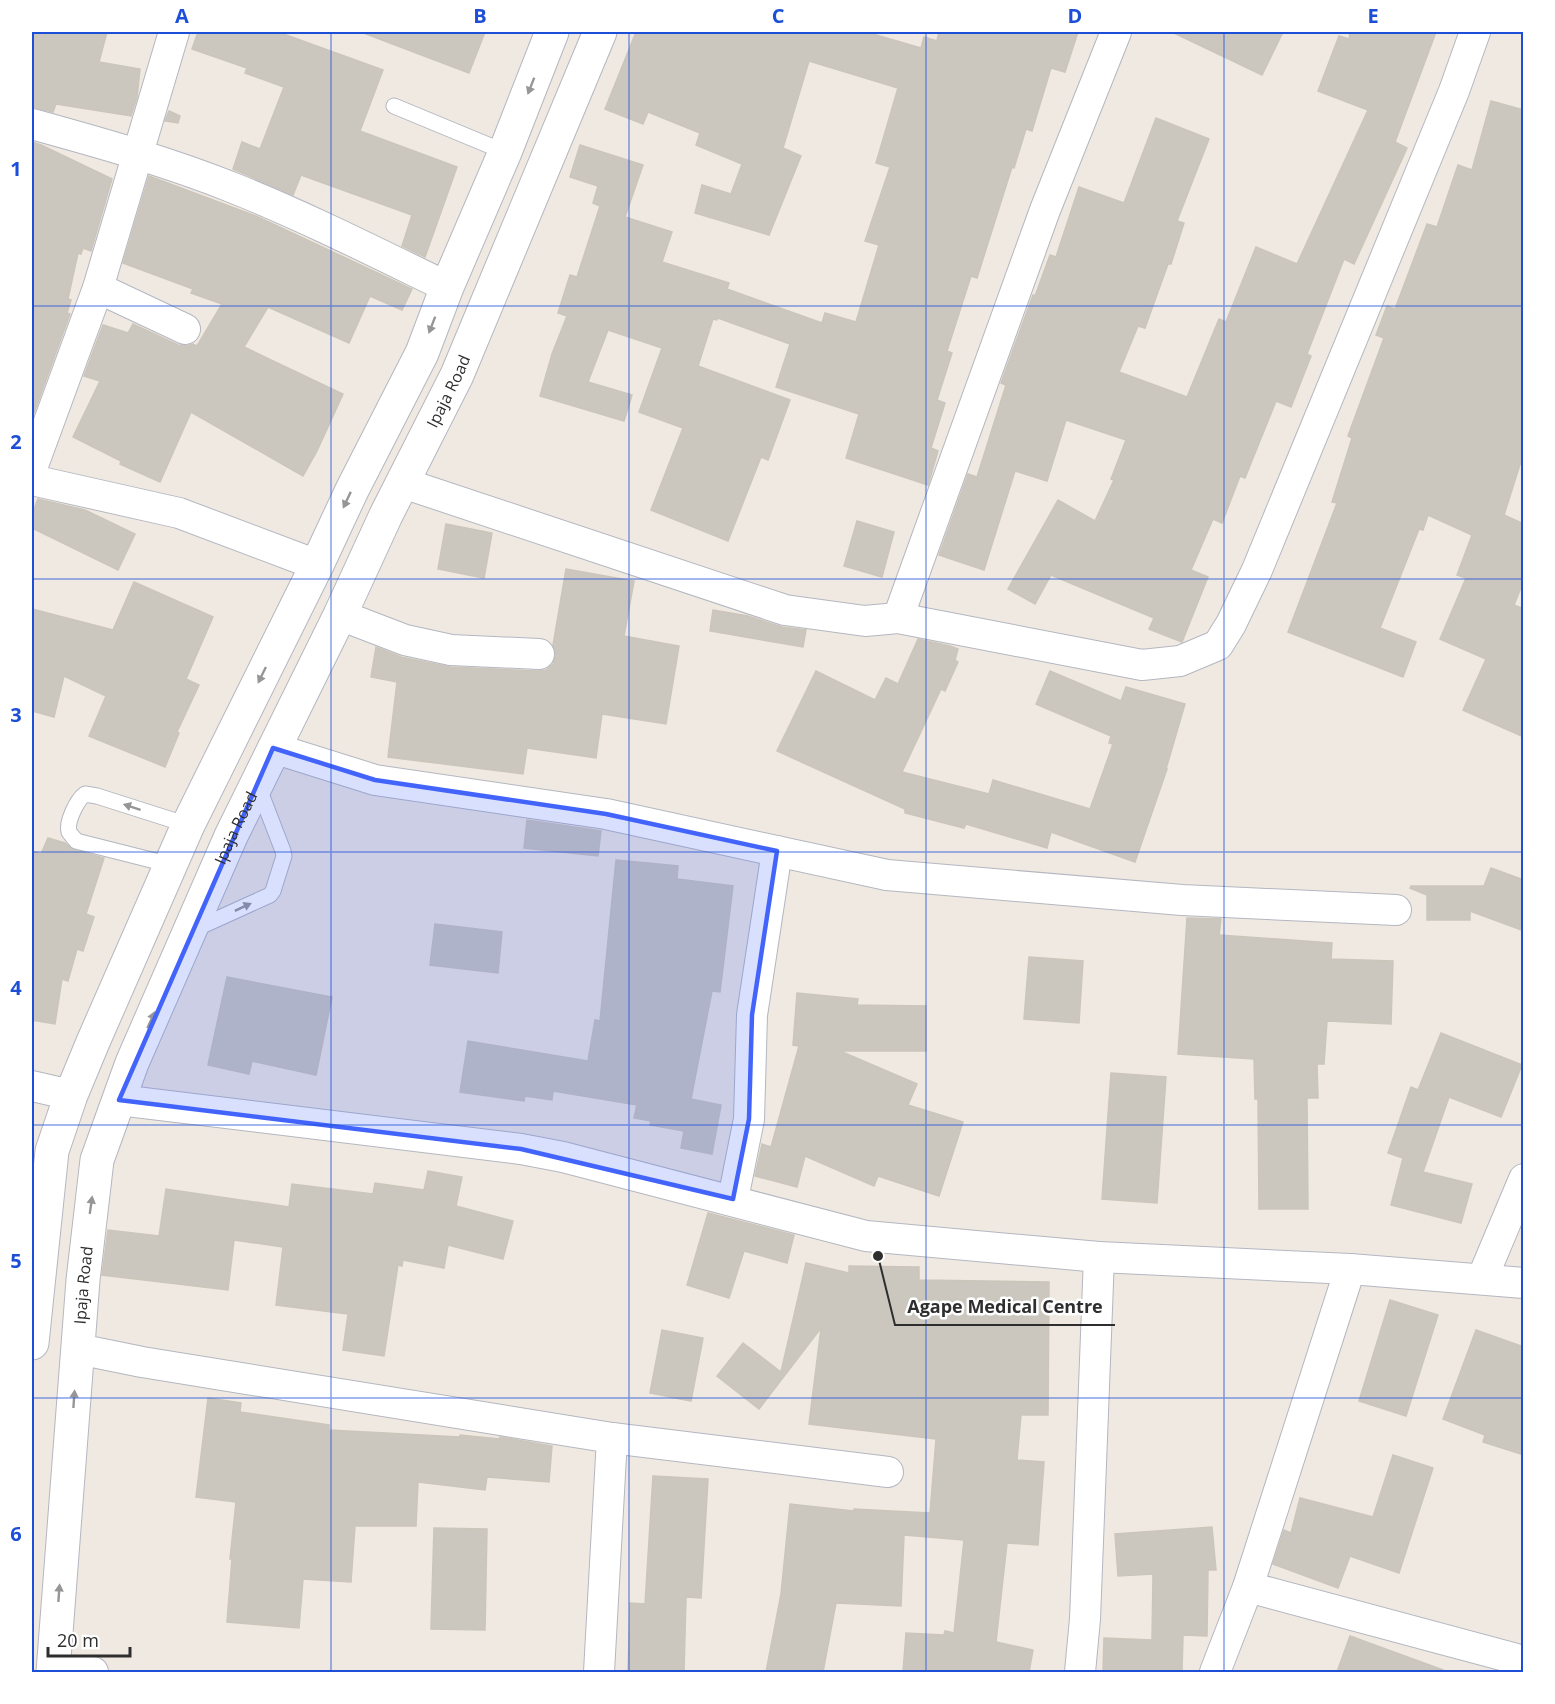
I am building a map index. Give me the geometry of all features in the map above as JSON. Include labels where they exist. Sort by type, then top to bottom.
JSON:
[{"type":"main road","points":[[32,1343],[52,1151],[93,1042],[188,825],[352,490],[422,353],[552,32]]},
{"type":"main road","name":"Ipaja Road","points":[[53,1671],[88,1229],[97,1160],[132,1063],[231,836],[458,375],[600,32]]},
{"type":"main road","points":[[219,762],[257,783]]},
{"type":"street","points":[[32,468],[98,288],[174,32]]},
{"type":"street","points":[[898,618],[1045,210],[1116,32]]},
{"type":"street","points":[[403,483],[785,610],[866,621],[898,618],[1142,665],[1180,661],[1218,645],[1231,624],[1257,570],[1454,91],[1475,32]]},
{"type":"street","points":[[32,124],[137,153],[236,189],[314,223],[447,287]]},
{"type":"street","points":[[98,288],[185,329]]},
{"type":"street","points":[[32,480],[179,513],[317,565]]},
{"type":"street","points":[[340,615],[405,640],[452,650],[539,654]]},
{"type":"street","points":[[273,748],[375,780],[606,814],[887,875],[1182,900],[1396,910]]},
{"type":"street","points":[[733,1200],[749,1119],[752,1015],[777,851]]},
{"type":"street","points":[[32,1086],[72,1095]]},
{"type":"street","points":[[119,1100],[521,1149],[563,1157],[866,1236],[1099,1257],[1350,1269],[1524,1283]]},
{"type":"street","points":[[1482,1278],[1524,1179]]},
{"type":"street","points":[[1080,1672],[1085,1618],[1099,1257]]},
{"type":"street","points":[[1215,1672],[1248,1587],[1350,1269]]},
{"type":"street","points":[[78,1349],[142,1362],[612,1438],[888,1472]]},
{"type":"street","points":[[599,1672],[612,1438]]},
{"type":"street","points":[[1248,1587],[1524,1661]]},
{"type":"street","points":[[53,1671],[93,1672]]},
{"type":"lane","points":[[394,106],[505,152]]},
{"type":"lane","points":[[190,932],[270,895],[273,891],[284,856],[257,783]]},
{"type":"lane","points":[[171,866],[76,841],[69,833],[69,825],[77,799],[85,794],[97,796],[188,825]]},
{"type":"highlighted area","points":[[273,748],[375,780],[606,814],[777,851],[752,1015],[749,1119],[733,1199],[521,1149],[119,1100]]},
{"type":"building","points":[[32,32],[107,32],[99,62],[140,69],[137,97],[131,116],[56,104],[53,112],[32,107]]},
{"type":"building","points":[[198,32],[278,32],[383,70],[360,131],[457,167],[425,257],[402,246],[412,215],[301,175],[293,195],[233,169],[242,142],[260,149],[284,87],[245,73],[247,68],[192,49]]},
{"type":"building","points":[[366,32],[485,32],[469,73],[366,34]]},
{"type":"building","points":[[636,32],[866,32],[921,48],[924,37],[937,41],[939,32],[1078,32],[1065,72],[1051,68],[1032,131],[1026,129],[1014,168],[1012,167],[977,278],[971,276],[947,351],[952,353],[937,400],[945,403],[931,448],[938,451],[928,485],[846,458],[859,414],[776,387],[790,344],[718,318],[713,319],[698,366],[790,400],[768,460],[761,457],[728,541],[651,510],[683,428],[639,412],[662,348],[608,330],[588,382],[632,395],[624,421],[540,396],[552,354],[567,316],[558,313],[570,275],[577,277],[600,206],[593,203],[598,186],[570,177],[580,145],[643,165],[625,217],[672,232],[662,262],[729,283],[727,289],[822,323],[825,313],[856,322],[879,245],[865,241],[890,167],[876,163],[898,88],[809,61],[783,148],[801,156],[769,235],[695,213],[702,185],[731,194],[742,164],[696,145],[700,133],[648,112],[643,124],[605,109]]},
{"type":"building","points":[[1172,32],[1283,32],[1262,75]]},
{"type":"building","points":[[1350,32],[1436,32],[1395,142],[1407,148],[1354,264],[1344,259],[1307,354],[1311,356],[1291,407],[1276,401],[1245,478],[1240,476],[1222,523],[1213,519],[1191,570],[1208,577],[1182,642],[1149,629],[1154,618],[1051,575],[1035,604],[1008,589],[1058,500],[1095,521],[1114,480],[1111,479],[1126,440],[1066,420],[1047,481],[1015,471],[984,570],[939,555],[968,474],[977,477],[1006,385],[1001,383],[1050,255],[1056,257],[1079,187],[1124,203],[1156,118],[1209,139],[1177,221],[1184,223],[1171,264],[1168,264],[1145,328],[1138,326],[1119,372],[1187,397],[1219,319],[1226,322],[1256,247],[1297,264],[1368,110],[1318,91],[1339,36],[1349,39]]},
{"type":"building","points":[[1491,101],[1524,110],[1524,452],[1504,515],[1524,524],[1524,580],[1514,605],[1524,609],[1524,737],[1463,710],[1486,659],[1440,639],[1466,578],[1457,575],[1472,535],[1428,515],[1423,530],[1419,529],[1380,628],[1416,642],[1403,677],[1288,632],[1337,503],[1332,502],[1352,438],[1348,436],[1384,338],[1376,335],[1387,306],[1395,309],[1427,224],[1437,227],[1458,165],[1472,170]]},
{"type":"building","points":[[169,111],[180,116],[178,123],[165,121]]},
{"type":"building","points":[[32,142],[112,179],[91,251],[83,248],[81,254],[78,253],[68,299],[71,300],[67,313],[70,314],[34,413],[32,413]]},
{"type":"building","points":[[149,176],[256,216],[412,289],[402,310],[370,296],[349,343],[268,307],[244,347],[343,394],[303,476],[191,412],[160,482],[120,464],[121,461],[73,437],[100,381],[84,376],[103,325],[128,333],[133,324],[178,345],[197,346],[222,304],[191,293],[193,289],[123,263]]},
{"type":"building","points":[[38,499],[85,510],[135,534],[118,570],[32,528],[32,514]]},
{"type":"building","points":[[857,521],[894,532],[882,577],[844,566]]},
{"type":"building","points":[[446,524],[492,533],[484,578],[438,569]]},
{"type":"building","points":[[566,569],[634,581],[624,636],[679,646],[666,724],[602,714],[596,758],[527,748],[523,774],[388,757],[397,682],[371,677],[376,647],[401,657],[450,667],[546,670],[553,664],[556,655],[553,645]]},
{"type":"building","points":[[134,582],[213,617],[186,679],[199,685],[177,732],[179,733],[165,767],[89,736],[106,696],[64,676],[54,717],[32,711],[32,609],[113,630]]},
{"type":"building","points":[[713,610],[748,616],[782,627],[806,630],[803,647],[710,631]]},
{"type":"building","points":[[918,639],[958,649],[955,660],[958,662],[945,691],[941,689],[902,772],[989,794],[993,780],[1090,809],[1113,744],[1109,743],[1111,736],[1036,704],[1050,671],[1121,701],[1126,687],[1185,704],[1167,769],[1135,862],[1051,832],[1047,848],[966,824],[964,828],[905,813],[905,809],[777,751],[816,671],[875,700],[886,678],[898,684]]},
{"type":"building","points":[[527,820],[601,831],[598,856],[524,848]]},
{"type":"building","points":[[48,838],[65,843],[74,850],[104,858],[86,914],[94,917],[83,951],[77,949],[68,981],[62,979],[55,1024],[32,1020],[32,851],[41,854]]},
{"type":"building","points":[[616,860],[678,866],[677,879],[733,886],[720,992],[712,991],[691,1099],[721,1105],[712,1154],[681,1148],[684,1131],[650,1125],[651,1121],[634,1118],[637,1105],[553,1091],[552,1100],[525,1096],[524,1101],[460,1092],[468,1041],[588,1061],[595,1020],[600,1021]]},
{"type":"building","points":[[1491,868],[1524,880],[1524,931],[1470,911],[1470,920],[1427,920],[1427,895],[1410,888],[1411,886],[1484,886]]},
{"type":"building","points":[[1187,918],[1221,919],[1219,935],[1332,943],[1331,959],[1393,961],[1391,1024],[1327,1021],[1324,1064],[1317,1064],[1318,1098],[1307,1098],[1308,1209],[1259,1209],[1258,1099],[1255,1099],[1254,1059],[1178,1054]]},
{"type":"building","points":[[435,924],[502,932],[498,973],[430,965]]},
{"type":"building","points":[[1029,957],[1083,961],[1079,1023],[1024,1019]]},
{"type":"building","points":[[227,977],[332,997],[316,1075],[252,1061],[249,1074],[208,1065]]},
{"type":"building","points":[[797,993],[858,999],[857,1005],[926,1006],[926,1051],[840,1051],[917,1084],[908,1105],[963,1122],[939,1196],[878,1176],[874,1186],[805,1156],[797,1187],[755,1176],[762,1144],[771,1147],[799,1046],[793,1045]]},
{"type":"building","points":[[1441,1033],[1522,1065],[1501,1117],[1449,1097],[1423,1172],[1472,1184],[1461,1223],[1391,1205],[1403,1158],[1388,1153],[1411,1087],[1418,1090]]},
{"type":"building","points":[[1111,1073],[1166,1077],[1157,1203],[1102,1199]]},
{"type":"building","points":[[428,1171],[462,1177],[456,1206],[513,1221],[503,1259],[448,1245],[444,1268],[403,1260],[402,1266],[398,1265],[384,1356],[343,1350],[348,1314],[276,1305],[283,1247],[234,1240],[228,1290],[102,1275],[108,1230],[159,1236],[166,1189],[289,1207],[292,1184],[373,1194],[375,1183],[424,1190]]},
{"type":"building","points":[[708,1213],[794,1235],[787,1263],[744,1251],[729,1298],[687,1285]]},
{"type":"building","points":[[806,1263],[849,1273],[849,1266],[919,1267],[919,1280],[1049,1282],[1048,1415],[1021,1415],[1017,1460],[1044,1462],[1038,1545],[1007,1543],[996,1642],[1033,1650],[1029,1672],[903,1672],[906,1633],[944,1635],[945,1631],[954,1633],[964,1540],[904,1535],[901,1606],[836,1603],[823,1672],[766,1672],[781,1594],[790,1504],[854,1511],[854,1509],[930,1513],[936,1439],[809,1424],[821,1328],[759,1409],[717,1376],[743,1343],[781,1372]]},
{"type":"building","points":[[1390,1300],[1438,1315],[1406,1416],[1359,1401]]},
{"type":"building","points":[[662,1330],[703,1338],[691,1401],[650,1393]]},
{"type":"building","points":[[1476,1330],[1524,1347],[1524,1455],[1483,1442],[1485,1435],[1443,1419]]},
{"type":"building","points":[[208,1398],[241,1403],[240,1412],[329,1425],[329,1430],[460,1437],[460,1435],[500,1439],[500,1437],[552,1446],[549,1482],[487,1477],[485,1490],[418,1482],[416,1526],[355,1526],[351,1582],[303,1579],[299,1628],[227,1622],[236,1502],[196,1497]]},
{"type":"building","points":[[1393,1455],[1433,1468],[1399,1573],[1350,1556],[1338,1588],[1273,1564],[1284,1530],[1291,1533],[1300,1498],[1373,1517]]},
{"type":"building","points":[[653,1476],[708,1479],[701,1598],[686,1597],[684,1672],[628,1672],[630,1603],[645,1604]]},
{"type":"building","points":[[1212,1527],[1216,1570],[1208,1570],[1207,1636],[1183,1635],[1182,1672],[1103,1672],[1104,1638],[1152,1640],[1153,1574],[1118,1576],[1115,1534]]},
{"type":"building","points":[[434,1528],[487,1529],[485,1630],[431,1629]]},
{"type":"building","points":[[1350,1636],[1443,1670],[1442,1672],[1337,1672]]},
{"type":"place","name":"Agape Medical Centre","points":[[878,1256]]}]
